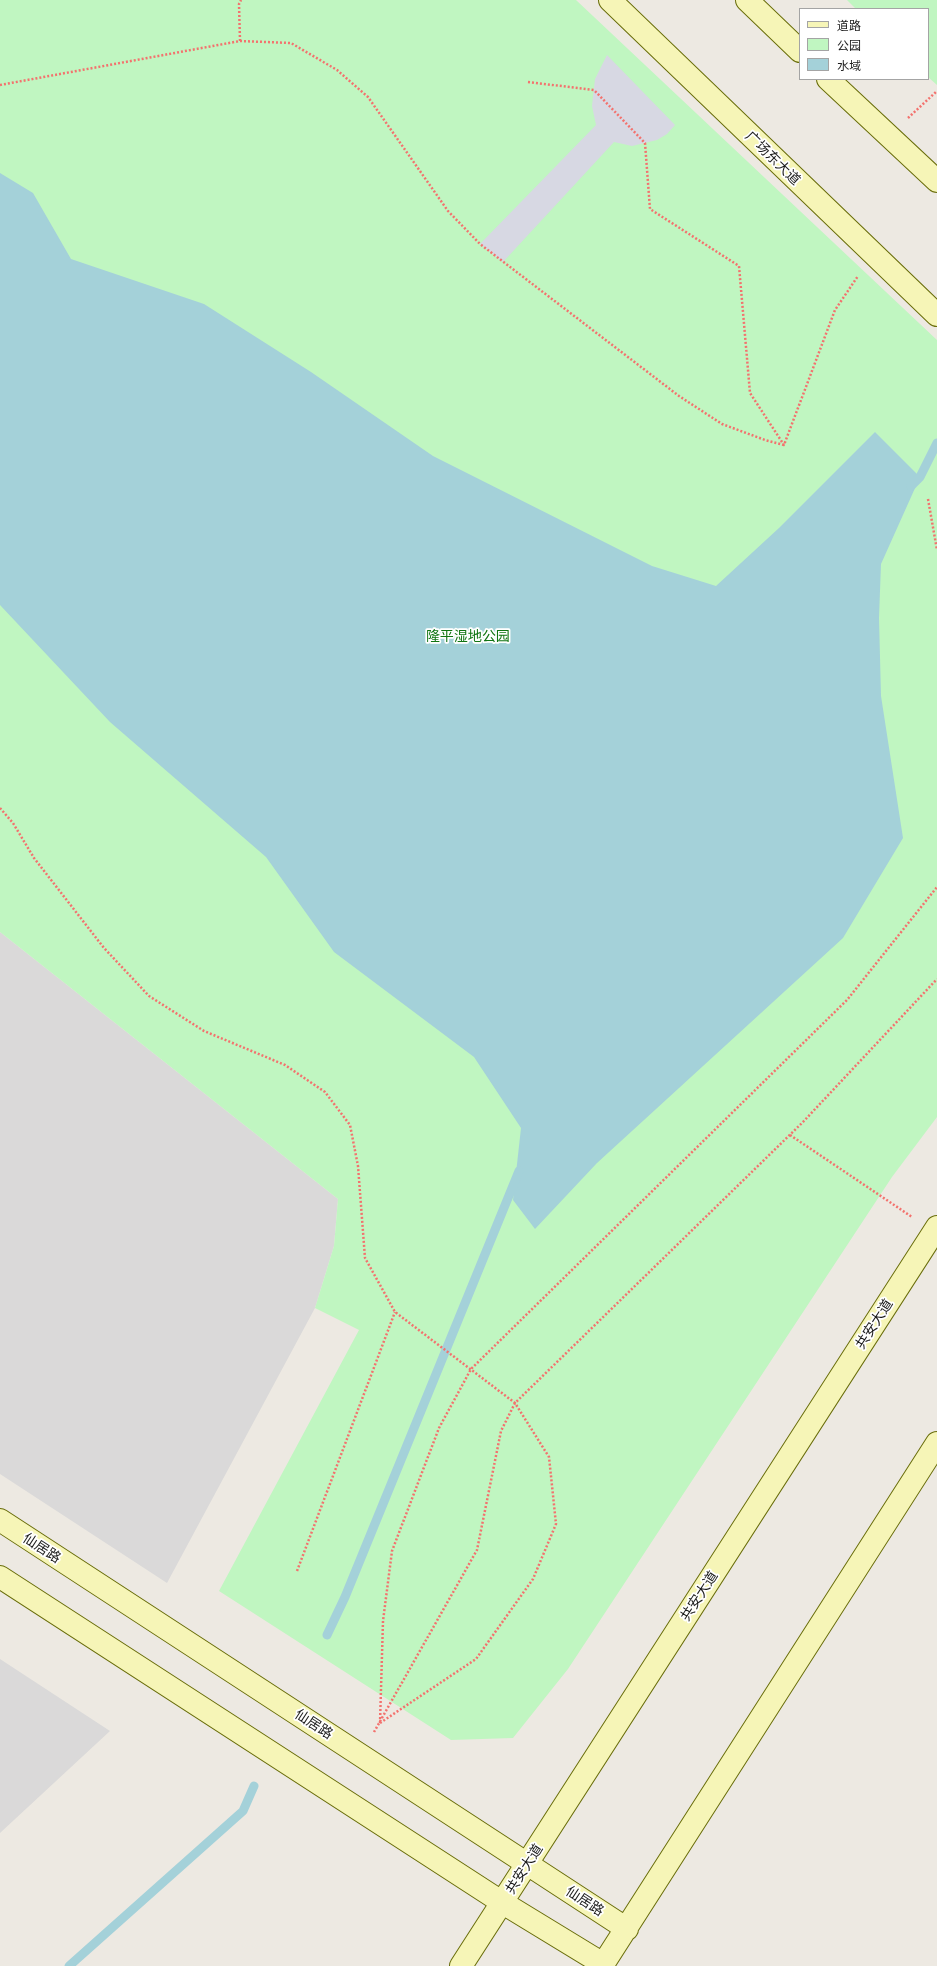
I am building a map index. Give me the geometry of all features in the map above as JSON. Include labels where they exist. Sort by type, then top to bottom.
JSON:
[{"type":"main road","name":"广场东大道","points":[[610,0],[937,315]]},
{"type":"main road","points":[[747,0],[799,50]]},
{"type":"main road","points":[[829,80],[937,182]]},
{"type":"main road","name":"共安大道","points":[[461,1966],[935,1229]]},
{"type":"main road","points":[[0,1577],[502,1903],[602,1965],[627,1929],[937,1443]]},
{"type":"main road","name":"仙居路","points":[[0,1520],[627,1929]]},
{"type":"path","points":[[240,41],[238,4],[241,0]]},
{"type":"path","points":[[0,85],[240,41],[291,43],[337,70],[368,97],[448,211],[480,244],[679,396],[722,424],[784,446]]},
{"type":"path","points":[[528,82],[594,90],[645,143],[650,209],[739,266],[750,394],[784,446]]},
{"type":"path","points":[[888,136],[937,91]]},
{"type":"path","points":[[784,446],[835,310],[873,254]]},
{"type":"path","points":[[928,499],[937,550]]},
{"type":"path","points":[[0,808],[13,823],[34,858],[104,948],[149,996],[204,1031],[285,1065],[326,1092],[350,1125],[358,1166],[365,1258],[395,1312],[515,1403],[549,1457],[556,1524],[533,1579],[476,1659],[380,1723]]},
{"type":"path","points":[[380,1723],[383,1621],[392,1551],[439,1428],[471,1369],[848,1000],[937,887]]},
{"type":"path","points":[[361,1755],[476,1550],[501,1431],[515,1403],[790,1135],[937,979]]},
{"type":"path","points":[[790,1135],[935,1229]]},
{"type":"path","points":[[297,1571],[395,1312]]},
{"type":"shaded area","points":[[607,55],[675,125],[667,134],[657,140],[632,146],[614,142],[503,262],[480,244],[596,125],[592,106],[595,79]]},
{"type":"shaded area","points":[[0,932],[338,1199],[334,1246],[315,1308],[167,1583],[0,1474]]},
{"type":"shaded area","points":[[0,1659],[110,1731],[0,1833]]},
{"type":"green space","name":"隆平湿地公园","points":[[0,0],[576,0],[937,340],[937,1117],[892,1177],[568,1669],[513,1738],[451,1740],[219,1591],[359,1330],[315,1308],[334,1246],[338,1199],[0,932]]},
{"type":"green space","points":[[847,0],[937,0],[937,85],[929,78],[929,8],[855,8]]},
{"type":"water","points":[[0,173],[33,193],[71,259],[204,304],[311,372],[433,456],[652,566],[716,586],[779,528],[875,432],[920,477],[881,564],[879,618],[881,696],[903,838],[843,938],[597,1163],[535,1229],[513,1200],[521,1128],[474,1057],[334,952],[266,857],[110,722],[0,605]]},
{"type":"waterway","points":[[911,486],[920,477],[937,443]]},
{"type":"waterway","points":[[327,1635],[345,1597],[519,1171]]},
{"type":"waterway","points":[[69,1966],[243,1811],[254,1786]]}]
